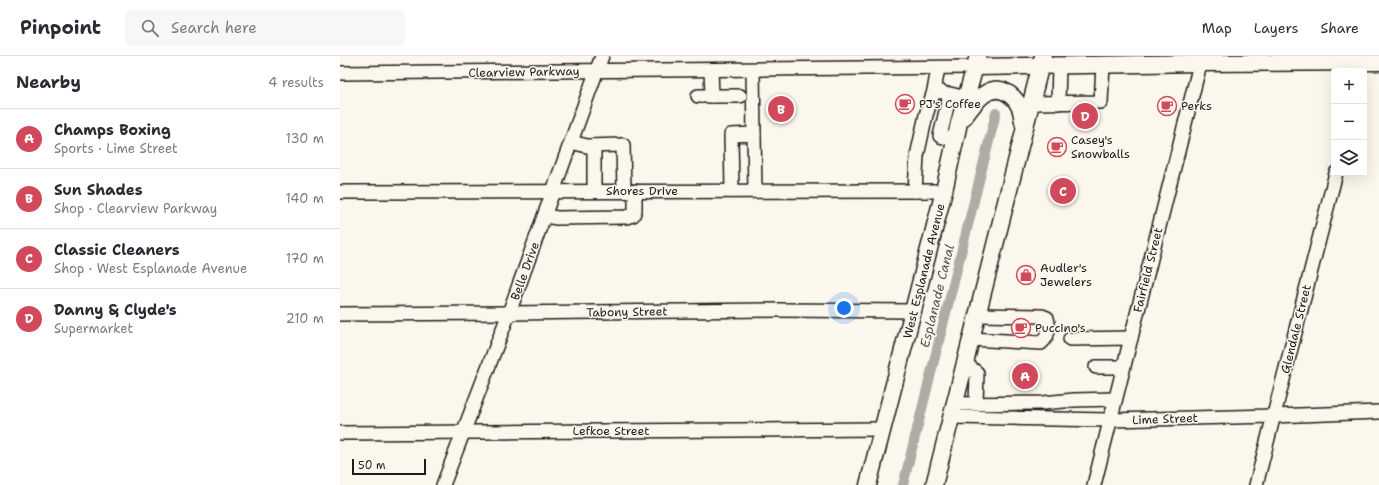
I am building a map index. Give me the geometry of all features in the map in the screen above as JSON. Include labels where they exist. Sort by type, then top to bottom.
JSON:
[{"type":"main road","name":"Clearview Parkway","points":[[977,62],[1042,61],[1059,66],[1201,60],[1368,63]]},
{"type":"main road","points":[[934,485],[1042,61]]},
{"type":"main road","name":"West Esplanade Avenue","points":[[868,485],[944,191],[959,123],[977,62]]},
{"type":"main road","points":[[959,123],[982,95],[992,90],[1004,91],[1013,97],[1019,106],[1024,128]]},
{"type":"street","name":"Belle Drive","points":[[443,485],[509,314],[602,56]]},
{"type":"street","name":"Fairfield Street","points":[[1094,485],[1201,60]]},
{"type":"street","name":"Clearview Parkway","points":[[340,73],[938,68],[977,62]]},
{"type":"street","points":[[1031,103],[1101,102],[1103,65]]},
{"type":"street","points":[[1058,103],[1059,66]]},
{"type":"street","points":[[915,191],[916,156],[926,115],[934,91],[938,68]]},
{"type":"street","points":[[711,70],[712,96]]},
{"type":"street","points":[[753,70],[755,191]]},
{"type":"street","points":[[934,91],[966,98]]},
{"type":"street","points":[[950,94],[940,136],[955,140]]},
{"type":"street","points":[[698,96],[740,96]]},
{"type":"street","points":[[732,191],[731,135],[754,134]]},
{"type":"street","points":[[545,216],[558,218],[626,217],[633,214],[635,210],[630,191],[623,145],[587,146],[571,142]]},
{"type":"street","points":[[594,146],[594,191]]},
{"type":"street","name":"Glendale Street","points":[[1256,485],[1335,176]]},
{"type":"street","name":"Shores Drive","points":[[340,192],[944,191]]},
{"type":"street","name":"Tabony Street","points":[[340,314],[509,314],[777,310],[913,311]]},
{"type":"street","points":[[971,339],[1041,343],[1048,334],[1049,326],[1047,318],[1042,316],[977,315]]},
{"type":"street","points":[[1070,339],[1131,338]]},
{"type":"street","points":[[965,363],[977,373],[976,404]]},
{"type":"street","points":[[1096,367],[1123,367]]},
{"type":"street","points":[[953,411],[976,404],[1043,403],[1074,400],[1115,399]]},
{"type":"street","name":"Lime Street","points":[[953,411],[1110,420],[1379,412]]},
{"type":"street","name":"Lefkoe Street","points":[[340,433],[882,429]]},
{"type":"waterway","name":"Esplanade Canal","points":[[903,485],[996,113]]},
{"type":"place","name":"PJ's Coffee","points":[[905,104]]},
{"type":"place","name":"Perks","points":[[1167,106]]},
{"type":"place","name":"Sun Shades","points":[[781,109]]},
{"type":"place","name":"Danny & Clyde's","points":[[1085,116]]},
{"type":"place","name":"Casey's Snowballs","points":[[1057,147]]},
{"type":"place","name":"Classic Cleaners","points":[[1063,191]]},
{"type":"place","name":"Audler's Jewelers","points":[[1026,275]]},
{"type":"place","name":"Puccino's","points":[[1021,328]]},
{"type":"place","name":"Champs Boxing","points":[[1025,376]]}]
